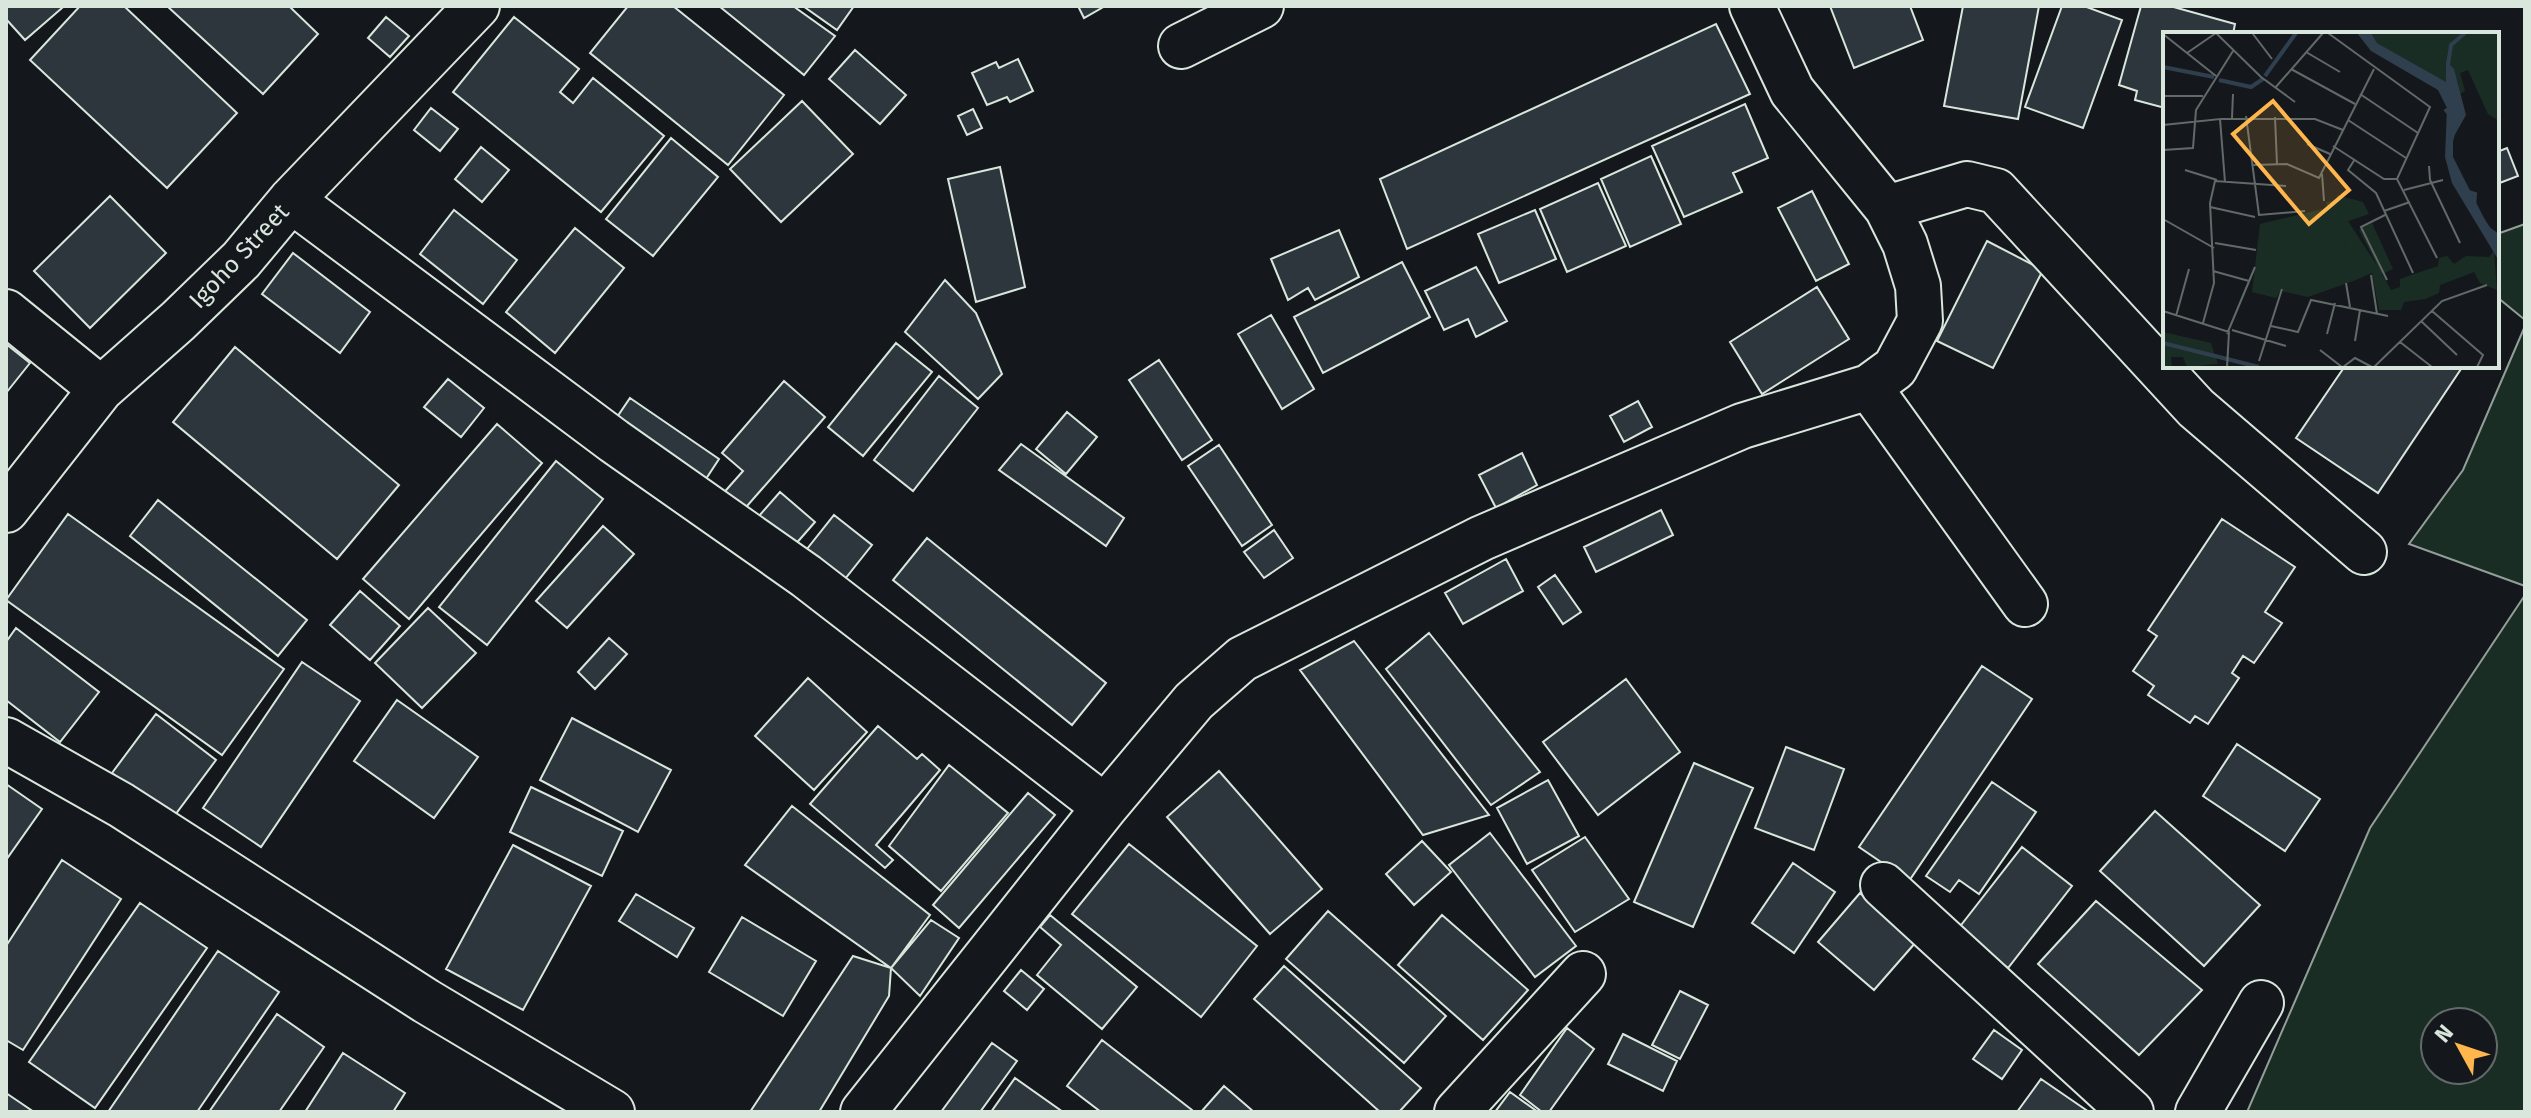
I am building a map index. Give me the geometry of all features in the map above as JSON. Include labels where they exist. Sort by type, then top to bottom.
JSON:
[{"type":"street","name":"Igoho Street","points":[[6,510],[101,389],[241,260],[291,200],[477,6]]},
{"type":"street","points":[[1181,46],[1261,6]]},
{"type":"street","points":[[863,1112],[1105,807],[1194,701],[1242,659],[1482,538],[1742,426],[1869,387],[1895,368],[1920,321],[1918,286],[1905,244],[1887,208],[1792,91],[1752,6]]},
{"type":"street","points":[[1887,208],[1967,184],[1996,191],[2196,408],[2364,552]]},
{"type":"street","points":[[291,200],[614,441],[806,576],[1105,807]]},
{"type":"street","points":[[6,312],[101,389]]},
{"type":"street","points":[[1869,387],[2025,604]]},
{"type":"street","points":[[6,740],[121,805],[426,1001],[612,1112]]},
{"type":"street","points":[[1883,885],[2131,1112]]},
{"type":"street","points":[[1457,1112],[1583,974]]},
{"type":"street","points":[[2198,1112],[2261,1003]]},
{"type":"green space","points":[[2525,224],[2525,320],[2499,299],[2499,233]]},
{"type":"green space","points":[[2525,326],[2525,586],[2409,544],[2463,470]]},
{"type":"green space","points":[[2525,595],[2525,1112],[2247,1112],[2370,828]]},
{"type":"building","points":[[6,6],[62,8],[25,40],[6,19]]},
{"type":"building","points":[[80,6],[124,6],[237,113],[167,188],[30,60]]},
{"type":"building","points":[[167,6],[289,6],[318,34],[263,94]]},
{"type":"building","points":[[628,6],[673,6],[784,95],[728,165],[590,53]]},
{"type":"building","points":[[719,6],[793,6],[835,36],[804,75]]},
{"type":"building","points":[[803,6],[854,6],[837,30]]},
{"type":"building","points":[[1078,6],[1105,6],[1084,18]]},
{"type":"building","points":[[1830,6],[1910,6],[1923,40],[1854,68]]},
{"type":"building","points":[[1963,6],[2039,6],[2018,119],[1944,106]]},
{"type":"building","points":[[2062,6],[2084,6],[2122,20],[2083,128],[2025,107]]},
{"type":"building","points":[[2141,6],[2170,6],[2235,24],[2233,32],[2163,32],[2163,107],[2135,100],[2137,91],[2119,85]]},
{"type":"building","points":[[386,17],[409,36],[390,57],[368,38]]},
{"type":"building","points":[[514,17],[579,69],[560,92],[573,103],[593,78],[664,136],[601,212],[453,92]]},
{"type":"building","points":[[1716,24],[1750,94],[1407,249],[1380,179]]},
{"type":"building","points":[[855,50],[906,95],[880,124],[829,79]]},
{"type":"building","points":[[1018,59],[1033,91],[1010,102],[1007,97],[987,105],[972,73],[996,62],[999,68]]},
{"type":"building","points":[[802,101],[853,154],[781,222],[730,169]]},
{"type":"building","points":[[1745,104],[1768,158],[1733,173],[1742,192],[1684,217],[1652,146]]},
{"type":"building","points":[[431,108],[458,129],[440,151],[414,130]]},
{"type":"building","points":[[973,109],[982,128],[967,135],[958,116]]},
{"type":"building","points":[[671,138],[718,177],[653,256],[606,219]]},
{"type":"building","points":[[481,147],[509,170],[482,202],[455,179]]},
{"type":"building","points":[[2507,148],[2518,176],[2499,183],[2499,151]]},
{"type":"building","points":[[1651,156],[1681,224],[1630,247],[1601,179]]},
{"type":"building","points":[[1000,167],[1025,287],[976,302],[948,179]]},
{"type":"building","points":[[1598,183],[1626,246],[1567,272],[1540,209]]},
{"type":"building","points":[[1812,191],[1849,264],[1816,281],[1778,208]]},
{"type":"building","points":[[110,196],[166,253],[90,328],[34,271]]},
{"type":"building","points":[[454,210],[517,260],[483,304],[420,254]]},
{"type":"building","points":[[1535,210],[1556,259],[1499,283],[1478,234]]},
{"type":"building","points":[[575,228],[624,268],[555,353],[506,312]]},
{"type":"building","points":[[1339,230],[1359,277],[1315,300],[1308,288],[1288,300],[1271,259]]},
{"type":"building","points":[[1987,241],[2043,270],[1993,368],[1937,341]]},
{"type":"building","points":[[293,253],[370,312],[340,353],[262,294]]},
{"type":"building","points":[[1402,262],[1430,317],[1323,373],[1294,317]]},
{"type":"building","points":[[1476,267],[1507,321],[1476,337],[1468,319],[1444,330],[1425,291]]},
{"type":"building","points":[[945,280],[976,313],[1002,374],[978,399],[905,332]]},
{"type":"building","points":[[1817,287],[1849,339],[1762,394],[1730,342]]},
{"type":"building","points":[[1271,315],[1314,389],[1282,409],[1238,334]]},
{"type":"building","points":[[896,343],[932,372],[863,456],[828,427]]},
{"type":"building","points":[[6,344],[30,363],[6,393]]},
{"type":"building","points":[[235,347],[399,485],[337,559],[173,422]]},
{"type":"building","points":[[1159,360],[1212,440],[1182,460],[1129,380]]},
{"type":"building","points":[[2344,368],[2462,368],[2378,493],[2296,438]]},
{"type":"building","points":[[939,376],[978,408],[913,491],[874,460]]},
{"type":"building","points":[[448,379],[484,408],[461,437],[424,407]]},
{"type":"building","points":[[784,381],[825,417],[740,514],[720,497],[743,471],[722,453]]},
{"type":"building","points":[[630,398],[719,459],[700,488],[611,426]]},
{"type":"building","points":[[1638,401],[1652,427],[1624,442],[1610,416]]},
{"type":"building","points":[[1067,412],[1097,437],[1066,474],[1036,449]]},
{"type":"building","points":[[497,424],[542,463],[409,619],[363,579]]},
{"type":"building","points":[[1021,444],[1124,518],[1106,546],[999,470]]},
{"type":"building","points":[[1219,445],[1272,525],[1242,546],[1188,466]]},
{"type":"building","points":[[1522,453],[1537,485],[1496,508],[1479,475]]},
{"type":"building","points":[[556,461],[603,499],[487,645],[439,607]]},
{"type":"building","points":[[780,492],[815,522],[794,546],[759,516]]},
{"type":"building","points":[[158,500],[307,620],[278,656],[130,536]]},
{"type":"building","points":[[1661,510],[1673,535],[1596,572],[1584,547]]},
{"type":"building","points":[[68,514],[284,669],[222,755],[6,600]]},
{"type":"building","points":[[834,515],[872,545],[837,589],[799,559]]},
{"type":"building","points":[[2222,519],[2295,567],[2265,612],[2282,623],[2254,663],[2243,656],[2232,673],[2239,678],[2208,724],[2195,716],[2190,723],[2148,695],[2154,686],[2133,671],[2157,636],[2148,630]]},
{"type":"building","points":[[603,526],[634,554],[567,628],[536,601]]},
{"type":"building","points":[[1274,530],[1293,558],[1264,578],[1244,552]]},
{"type":"building","points":[[927,538],[1106,683],[1072,725],[893,580]]},
{"type":"building","points":[[1506,559],[1523,591],[1463,624],[1445,593]]},
{"type":"building","points":[[1555,575],[1581,612],[1563,624],[1538,587]]},
{"type":"building","points":[[360,591],[400,626],[370,660],[330,625]]},
{"type":"building","points":[[428,608],[476,653],[422,708],[375,663]]},
{"type":"building","points":[[16,628],[99,692],[60,742],[6,700],[6,642]]},
{"type":"building","points":[[1429,633],[1540,772],[1491,805],[1386,669]]},
{"type":"building","points":[[609,638],[627,654],[595,689],[578,672]]},
{"type":"building","points":[[1354,641],[1489,815],[1423,835],[1300,670]]},
{"type":"building","points":[[302,662],[360,701],[261,847],[203,808]]},
{"type":"building","points":[[1982,666],[2032,699],[1909,881],[1859,847]]},
{"type":"building","points":[[808,678],[867,732],[814,790],[755,736]]},
{"type":"building","points":[[1626,679],[1680,752],[1598,815],[1543,742]]},
{"type":"building","points":[[397,700],[478,757],[434,818],[354,761]]},
{"type":"building","points":[[156,714],[216,760],[172,819],[112,773]]},
{"type":"building","points":[[572,718],[671,770],[638,832],[540,780]]},
{"type":"building","points":[[878,726],[917,759],[922,754],[940,770],[876,845],[893,860],[885,868],[810,804]]},
{"type":"building","points":[[2237,744],[2320,799],[2285,851],[2203,796]]},
{"type":"building","points":[[1786,747],[1844,769],[1814,850],[1755,828]]},
{"type":"building","points":[[1694,763],[1753,788],[1693,927],[1634,902]]},
{"type":"building","points":[[949,765],[1008,813],[941,891],[889,846]]},
{"type":"building","points":[[1219,771],[1322,889],[1270,934],[1167,817]]},
{"type":"building","points":[[1548,780],[1579,836],[1527,864],[1497,808]]},
{"type":"building","points":[[1992,782],[2036,812],[1979,894],[1959,880],[1950,892],[1926,876]]},
{"type":"building","points":[[6,784],[42,809],[6,860]]},
{"type":"building","points":[[531,787],[623,831],[602,876],[510,832]]},
{"type":"building","points":[[1028,793],[1055,815],[959,928],[933,905]]},
{"type":"building","points":[[792,806],[930,915],[891,968],[745,865]]},
{"type":"building","points":[[2155,811],[2260,905],[2204,966],[2100,871]]},
{"type":"building","points":[[1490,833],[1576,946],[1535,977],[1449,865]]},
{"type":"building","points":[[1585,837],[1629,899],[1575,932],[1532,870]]},
{"type":"building","points":[[1422,841],[1451,872],[1414,905],[1386,874]]},
{"type":"building","points":[[1129,844],[1257,946],[1201,1017],[1072,914]]},
{"type":"building","points":[[513,845],[591,886],[523,1010],[446,969]]},
{"type":"building","points":[[2022,847],[2072,886],[2008,968],[1958,929]]},
{"type":"building","points":[[62,860],[121,899],[23,1050],[6,1040],[6,946]]},
{"type":"building","points":[[1793,863],[1835,892],[1794,953],[1752,923]]},
{"type":"building","points":[[1860,893],[1916,942],[1874,990],[1818,942]]},
{"type":"building","points":[[636,894],[694,928],[677,957],[619,921]]},
{"type":"building","points":[[2096,901],[2202,990],[2139,1055],[2038,964]]},
{"type":"building","points":[[140,903],[207,948],[95,1108],[29,1062]]},
{"type":"building","points":[[1328,911],[1446,1016],[1404,1063],[1286,959]]},
{"type":"building","points":[[1050,915],[1137,987],[1102,1029],[1037,975],[1061,945],[1040,927]]},
{"type":"building","points":[[1442,915],[1528,990],[1483,1040],[1398,965]]},
{"type":"building","points":[[742,917],[816,961],[783,1016],[709,972]]},
{"type":"building","points":[[931,920],[959,938],[920,996],[891,968]]},
{"type":"building","points":[[218,951],[279,992],[197,1112],[108,1112]]},
{"type":"building","points":[[853,956],[891,968],[889,996],[819,1112],[750,1112]]},
{"type":"building","points":[[1284,966],[1421,1088],[1399,1112],[1380,1112],[1254,999]]},
{"type":"building","points":[[1021,970],[1044,989],[1027,1010],[1004,991]]},
{"type":"building","points":[[1680,991],[1708,1005],[1680,1059],[1652,1045]]},
{"type":"building","points":[[277,1014],[324,1047],[279,1112],[209,1112]]},
{"type":"building","points":[[1567,1028],[1594,1049],[1549,1112],[1542,1112],[1520,1095]]},
{"type":"building","points":[[1994,1030],[2022,1050],[2002,1079],[1973,1059]]},
{"type":"building","points":[[1623,1034],[1677,1061],[1663,1091],[1608,1064]]},
{"type":"building","points":[[1102,1040],[1191,1112],[1101,1112],[1067,1086]]},
{"type":"building","points":[[992,1043],[1017,1061],[980,1112],[941,1112]]},
{"type":"building","points":[[343,1053],[405,1093],[393,1112],[305,1112]]},
{"type":"building","points":[[1015,1078],[1063,1112],[991,1112]]},
{"type":"building","points":[[2041,1079],[2089,1112],[2017,1112]]},
{"type":"building","points":[[1224,1086],[1254,1112],[1201,1112]]},
{"type":"building","points":[[1510,1092],[1538,1112],[1495,1112]]},
{"type":"building","points":[[6,1093],[34,1112],[6,1112]]}]
